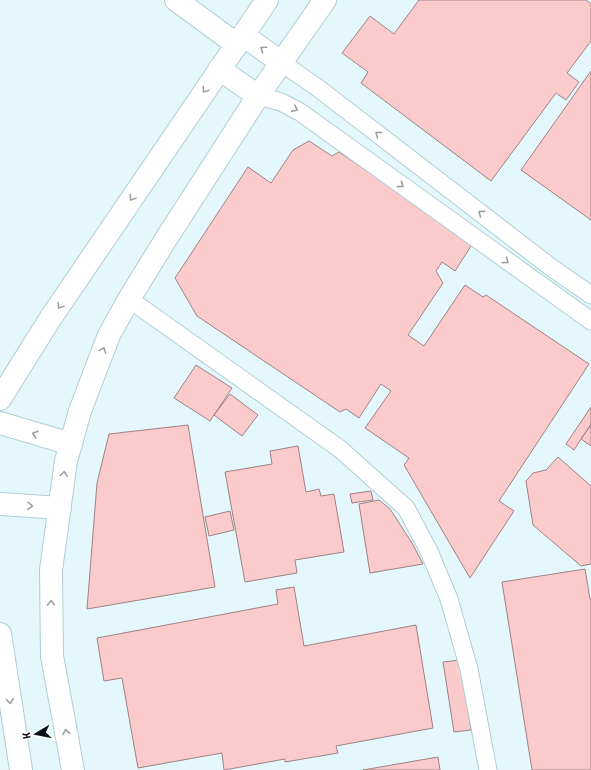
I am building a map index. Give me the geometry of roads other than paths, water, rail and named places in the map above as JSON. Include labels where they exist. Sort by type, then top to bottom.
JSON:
[{"type":"street","points":[[176,0],[239,40],[282,63],[324,93],[552,268],[591,295]]},
{"type":"street","points":[[0,399],[50,319],[267,0]]},
{"type":"street","points":[[73,770],[52,656],[51,570],[66,462],[80,411],[109,335],[129,299],[258,96],[325,0]]},
{"type":"street","points":[[219,69],[258,96],[281,102],[300,112],[591,321]]},
{"type":"street","points":[[539,285],[552,268]]},
{"type":"street","points":[[129,299],[340,449],[406,508],[429,551],[449,599],[469,668],[488,770]]},
{"type":"street","points":[[0,423],[71,444]]},
{"type":"street","points":[[0,504],[60,508]]},
{"type":"street","points":[[0,634],[21,770]]}]
